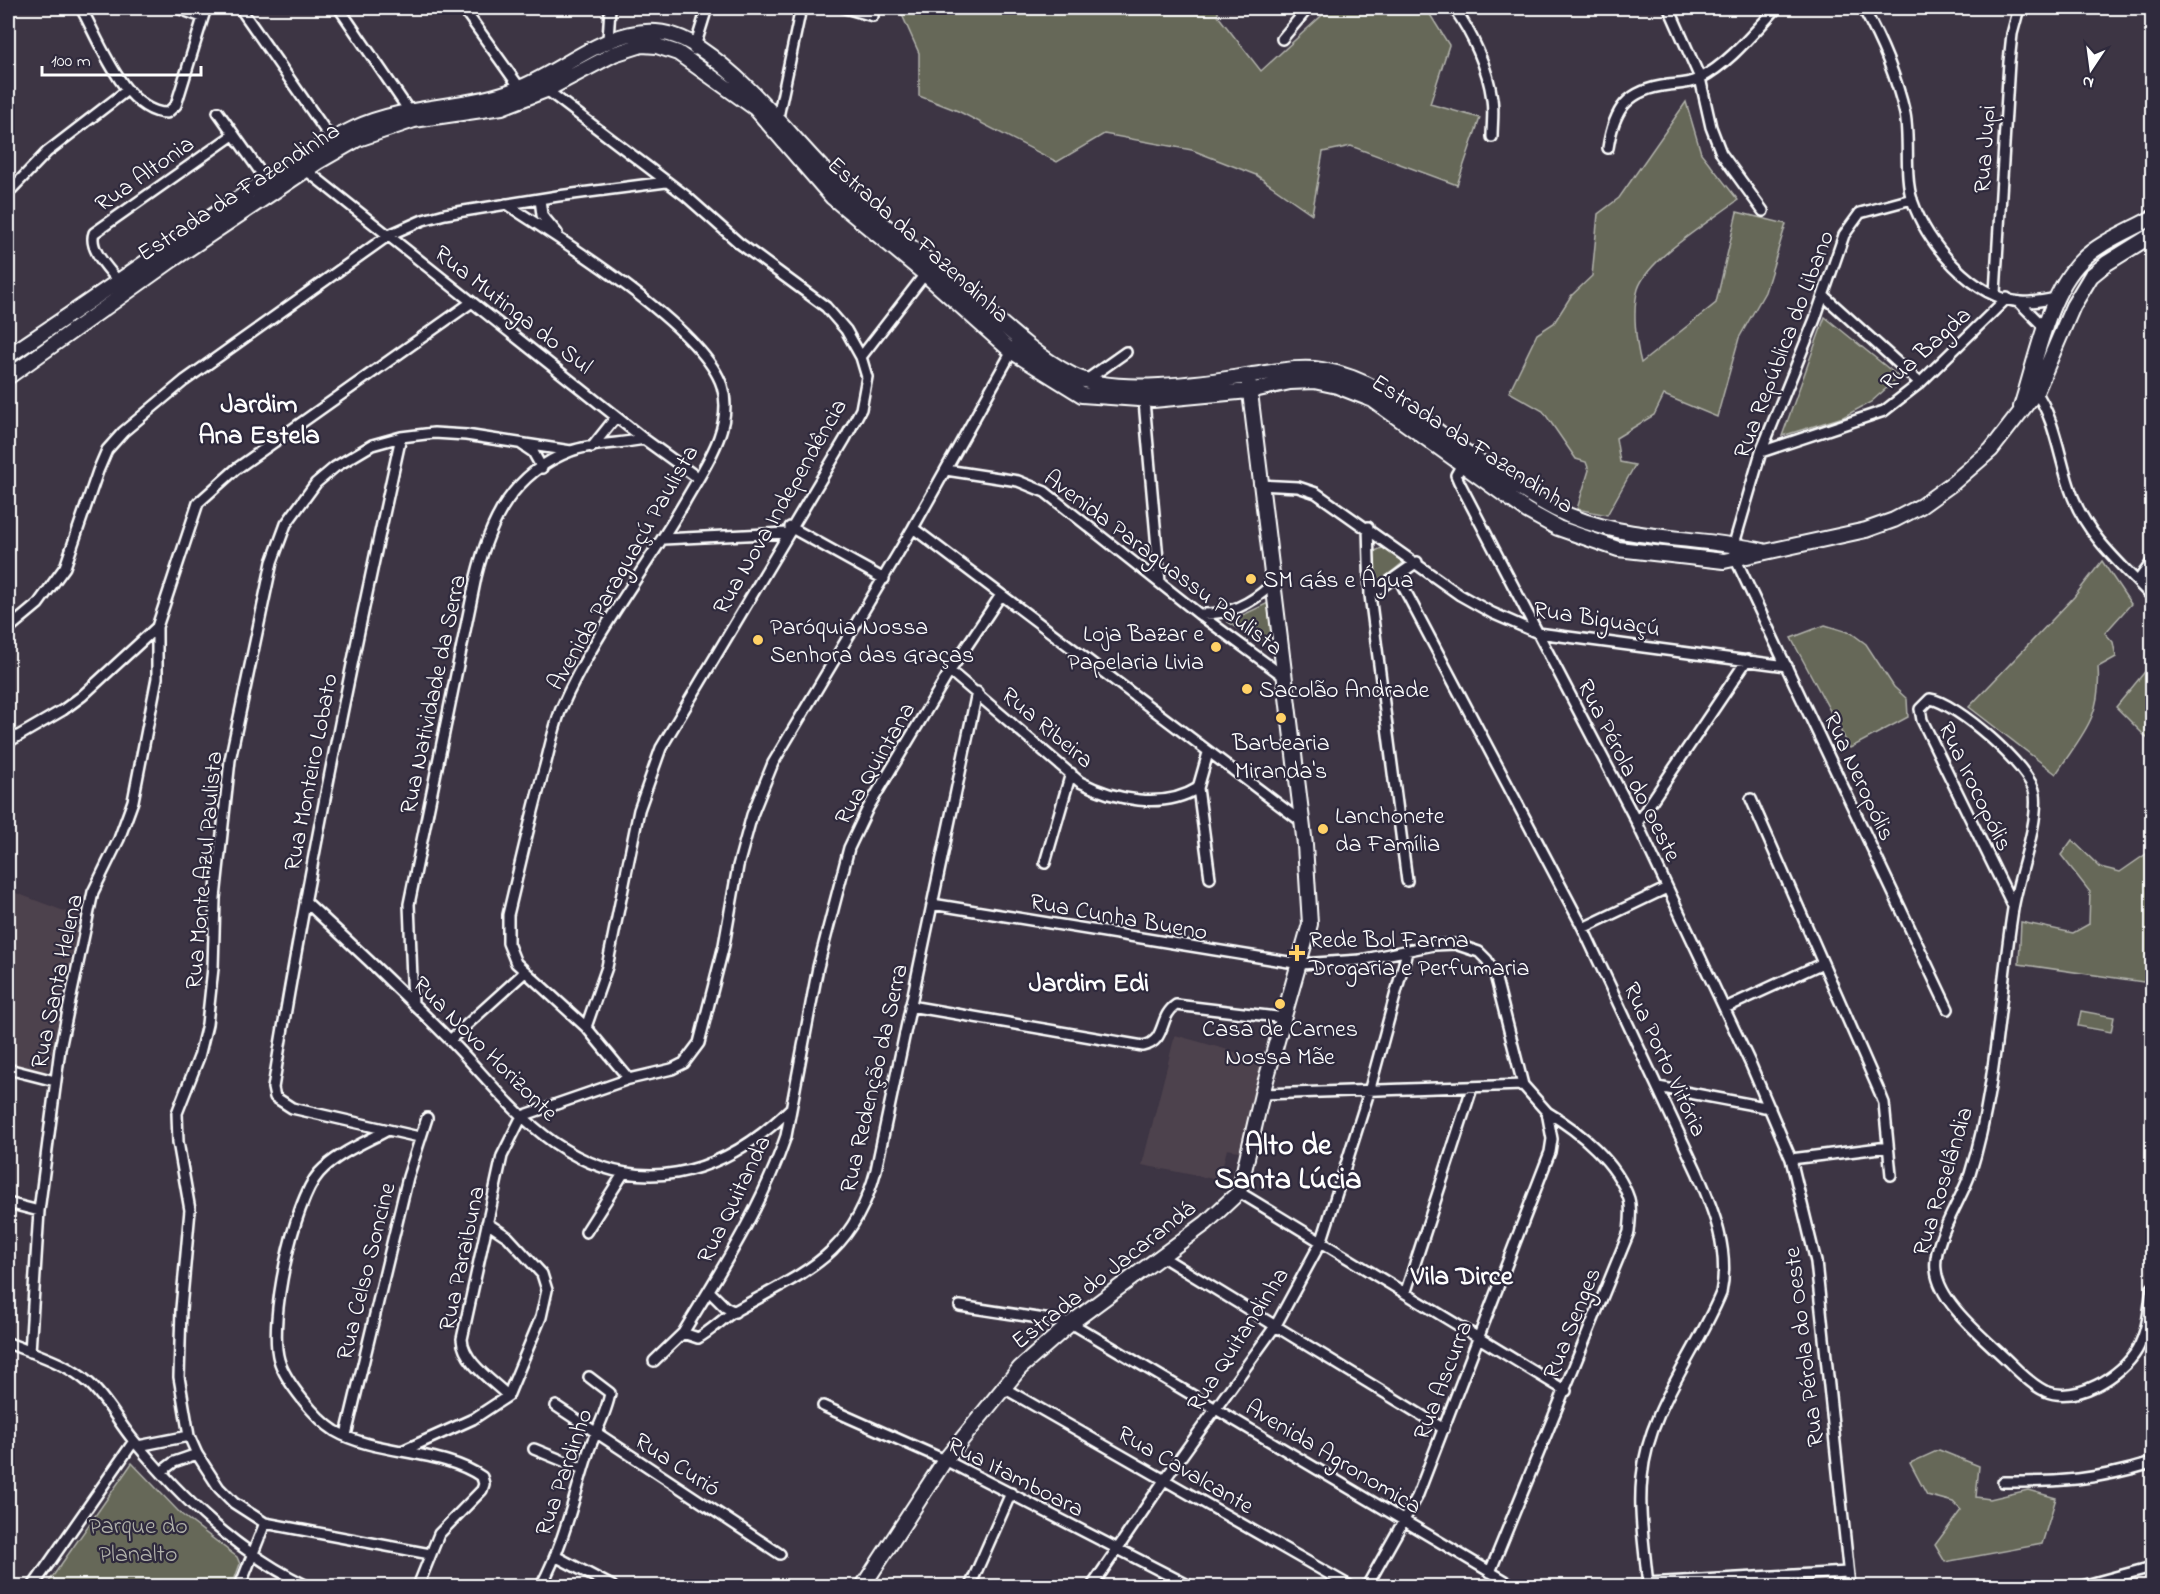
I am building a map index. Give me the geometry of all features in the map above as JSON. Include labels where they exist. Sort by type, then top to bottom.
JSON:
[{"type":"main road","name":"Estrada da Fazendinha","points":[[8,378],[306,170],[358,139],[411,115],[483,112],[523,101],[540,85],[608,40],[629,34],[660,33],[697,46],[778,117],[817,163],[846,191],[1020,337],[1068,373],[1085,381],[1129,387],[1249,376],[1302,368],[1346,375],[1375,388],[1400,403],[1527,511],[1580,537],[1618,549],[1704,560],[1736,560],[1765,551],[1866,530],[1894,520],[1921,506],[1975,465],[2006,432],[2033,388],[2073,306],[2091,276],[2107,263],[2152,235]]},
{"type":"main road","name":"Estrada da Fazendinha","points":[[8,356],[266,180],[332,140],[371,121],[471,103],[520,88],[540,85],[614,54],[642,45],[665,48],[687,59],[754,108],[832,197],[925,274],[1011,351],[1082,395],[1144,401],[1249,391],[1290,382],[1314,381],[1337,386],[1373,400],[1465,460],[1583,522],[1626,532],[1734,544],[1765,551]]},
{"type":"main road","name":"Estrada da Fazendinha","points":[[2033,388],[2045,333],[2057,298],[2081,261],[2152,218]]},
{"type":"main road","points":[[1239,1192],[1262,1094],[1308,937],[1310,909],[1286,678],[1271,585],[1249,376]]},
{"type":"main road","name":"Estrada do Jacarandá","points":[[863,1587],[945,1460],[1002,1387],[1071,1323],[1206,1223],[1239,1192]]},
{"type":"street","points":[[81,8],[126,91],[148,110],[158,113],[167,113],[176,105],[204,12],[177,8]]},
{"type":"street","points":[[240,8],[332,140]]},
{"type":"street","points":[[339,8],[411,115]]},
{"type":"street","points":[[462,8],[500,55],[520,88]]},
{"type":"street","points":[[608,40],[610,8]]},
{"type":"street","points":[[687,59],[697,46],[707,8]]},
{"type":"street","points":[[778,117],[801,8]]},
{"type":"street","points":[[845,8],[873,16]]},
{"type":"street","points":[[1282,39],[1308,8]]},
{"type":"street","points":[[1454,8],[1469,32],[1485,70],[1492,99],[1492,137]]},
{"type":"street","points":[[1669,8],[1700,78],[1711,127],[1721,153],[1763,211]]},
{"type":"street","points":[[1608,148],[1616,114],[1637,92],[1646,88],[1684,84],[1700,78],[1741,46],[1777,8]]},
{"type":"street","points":[[1863,8],[1885,50],[1897,82],[1905,116],[1912,199],[1939,250],[1972,281],[2007,298],[2019,302],[2057,298]]},
{"type":"street","name":"Rua Jupi","points":[[1995,293],[2009,62],[2012,34],[2019,8]]},
{"type":"street","name":"Rua Nova Independência","points":[[540,85],[666,182],[739,243],[826,307],[846,330],[861,357],[867,377],[861,409],[661,748],[639,810],[607,967],[586,1027]]},
{"type":"street","points":[[8,193],[46,152],[126,91]]},
{"type":"street","points":[[218,112],[266,180]]},
{"type":"street","name":"Rua Altonia","points":[[118,281],[94,246],[94,233],[233,135]]},
{"type":"street","points":[[638,186],[648,169]]},
{"type":"street","name":"Rua Mutinga do Sul","points":[[306,170],[644,439],[699,478]]},
{"type":"street","points":[[8,629],[38,604],[65,567],[107,450],[123,432],[184,381],[389,235],[423,220],[540,199],[666,182]]},
{"type":"street","name":"Avenida Paraguaçú Paulista","points":[[540,199],[542,215],[560,237]]},
{"type":"street","name":"Rua República do Libano","points":[[1734,544],[1761,452],[1824,296],[1838,250],[1852,220],[1860,213],[1912,199]]},
{"type":"street","name":"Avenida Paraguaçú Paulista","points":[[510,204],[560,237],[685,335],[707,357],[716,372],[725,397],[724,419],[715,446],[699,478],[663,539],[604,629],[560,711],[508,915],[508,944],[511,954],[525,972],[586,1027],[629,1079]]},
{"type":"street","points":[[861,357],[925,274]]},
{"type":"street","points":[[1824,296],[1920,383]]},
{"type":"street","name":"Rua Bagda","points":[[1761,452],[1884,411],[1920,383],[2007,298]]},
{"type":"street","points":[[8,742],[63,710],[82,696],[157,627],[198,503],[236,469],[472,302]]},
{"type":"street","points":[[2019,302],[2040,323],[2045,333]]},
{"type":"street","points":[[522,1116],[629,1079],[684,1063],[699,1043],[724,945],[738,866],[757,800],[773,764],[914,528],[1020,337]]},
{"type":"street","points":[[1085,381],[1126,352]]},
{"type":"street","points":[[2033,388],[2050,420],[2073,499],[2099,541],[2152,597]]},
{"type":"street","points":[[1144,401],[1160,582]]},
{"type":"street","points":[[592,447],[616,417]]},
{"type":"street","name":"Rua Monte Azul Paulista","points":[[266,1523],[242,1509],[219,1488],[196,1454],[189,1436],[179,1377],[181,1309],[190,1210],[178,1142],[177,1113],[199,1057],[207,1024],[225,796],[252,656],[279,539],[298,504],[316,483],[350,457],[372,445],[401,437],[434,433],[571,451]]},
{"type":"street","name":"Rua Monteiro Lobato","points":[[388,1130],[292,1108],[275,1097],[273,1088],[304,901],[351,663],[401,437]]},
{"type":"street","name":"Rua Natividade da Serra","points":[[413,1004],[409,904],[481,558],[491,526],[501,506],[519,485],[571,451],[644,439]]},
{"type":"street","points":[[521,444],[533,452],[542,468]]},
{"type":"street","name":"Rua Pérola do Oeste","points":[[1465,460],[1456,475],[1458,482],[1637,823],[1725,1008],[1791,1159],[1816,1262],[1850,1587]]},
{"type":"street","name":"Avenida Paraguassu Paulista","points":[[946,470],[1018,481],[1045,492],[1199,614],[1286,678]]},
{"type":"street","name":"Rua Biguaçú","points":[[1260,485],[1298,487],[1316,493],[1368,527],[1468,600],[1538,633],[1788,666]]},
{"type":"street","points":[[1368,527],[1370,595],[1407,881]]},
{"type":"street","points":[[914,528],[1302,822]]},
{"type":"street","points":[[663,539],[788,530],[884,579]]},
{"type":"street","name":"Rua Neropólis","points":[[1734,544],[1736,560],[1948,1009]]},
{"type":"street","points":[[1370,595],[1417,562]]},
{"type":"street","points":[[2138,581],[2152,562]]},
{"type":"street","name":"Rua Porto Vitória","points":[[1398,577],[1583,928],[1713,1209],[1721,1238],[1724,1278],[1712,1315],[1656,1422],[1646,1454],[1641,1478],[1648,1585]]},
{"type":"street","points":[[1199,614],[1216,615],[1233,611],[1271,585]]},
{"type":"street","name":"Rua Quintana","points":[[818,967],[843,864],[856,832],[950,671],[1001,595]]},
{"type":"street","name":"Rua Santa Helena","points":[[30,1352],[39,1211],[55,1081],[93,892],[119,839],[133,801],[157,678],[157,627]]},
{"type":"street","points":[[1637,823],[1747,660]]},
{"type":"street","name":"Rua Ribeira","points":[[950,671],[1071,773],[1097,791],[1141,800],[1182,797],[1198,788]]},
{"type":"street","name":"Rua Redenção da Serra","points":[[683,1334],[698,1338],[735,1312],[801,1275],[818,1263],[850,1233],[864,1207],[876,1170],[977,692]]},
{"type":"street","name":"Rua Irocopólis","points":[[2013,906],[1922,720],[1920,709],[1923,702],[1930,699],[1951,705],[2018,763],[2030,779],[2036,806]]},
{"type":"street","points":[[1208,753],[1198,788],[1210,878]]},
{"type":"street","points":[[1045,863],[1071,773]]},
{"type":"street","points":[[1751,799],[1884,1103],[1891,1175]]},
{"type":"street","name":"Rua Roselândia","points":[[2036,806],[2013,906],[1986,1108],[1970,1173],[1941,1238],[1935,1268],[1940,1285],[1958,1311],[2020,1373],[2046,1391],[2061,1394],[2100,1383],[2130,1361],[2146,1328],[2152,1288]]},
{"type":"street","points":[[1583,928],[1667,888]]},
{"type":"street","name":"Rua Novo Horizonte","points":[[304,901],[450,1040],[522,1116],[553,1142],[623,1174],[669,1175],[692,1170],[750,1142],[773,1126],[790,1109]]},
{"type":"street","name":"Rua Cunha Bueno","points":[[932,904],[1301,964],[1339,963],[1407,952],[1434,945],[1455,944],[1479,952],[1487,960],[1502,996],[1524,1085]]},
{"type":"street","name":"Rua Quitandinha","points":[[1092,1587],[1165,1479],[1276,1325],[1322,1240],[1369,1092],[1407,952]]},
{"type":"street","points":[[1725,1008],[1823,963]]},
{"type":"street","name":"Rua Quitanda","points":[[683,1334],[754,1212],[786,1136],[818,967]]},
{"type":"street","points":[[450,1040],[525,972]]},
{"type":"street","points":[[910,1006],[1143,1046],[1152,1044],[1159,1038],[1168,1012],[1176,1005],[1285,1018]]},
{"type":"street","points":[[8,1069],[55,1081]]},
{"type":"street","points":[[1262,1094],[1524,1085],[1547,1112]]},
{"type":"street","points":[[1658,1087],[1770,1108]]},
{"type":"street","points":[[1406,1291],[1472,1088]]},
{"type":"street","name":"Rua Ascurra","points":[[1367,1587],[1405,1522],[1444,1429],[1550,1152],[1552,1139],[1547,1112]]},
{"type":"street","name":"Rua Senges","points":[[1490,1572],[1629,1232],[1631,1218],[1629,1200],[1605,1160],[1579,1134],[1547,1112]]},
{"type":"street","name":"Rua Paraibuna","points":[[508,1396],[470,1359],[462,1346],[502,1156],[522,1116]]},
{"type":"street","name":"Rua Celso Soncine","points":[[346,1435],[419,1137],[427,1118]]},
{"type":"street","points":[[418,1587],[430,1554],[446,1526],[482,1490],[483,1480],[474,1472],[460,1466],[346,1435],[327,1425],[304,1400],[289,1378],[280,1362],[275,1342],[276,1323],[297,1220],[310,1185],[330,1163],[388,1130],[419,1137]]},
{"type":"street","points":[[1791,1159],[1888,1147]]},
{"type":"street","points":[[586,1232],[623,1174]]},
{"type":"street","points":[[1239,1192],[1322,1240],[1566,1390]]},
{"type":"street","points":[[8,1203],[39,1211]]},
{"type":"street","points":[[402,1451],[473,1419],[508,1396],[516,1383],[541,1317],[547,1290],[542,1274],[508,1237],[487,1223]]},
{"type":"street","points":[[1161,1256],[1444,1429]]},
{"type":"street","points":[[709,1290],[718,1302],[735,1312]]},
{"type":"street","points":[[960,1306],[1071,1323]]},
{"type":"street","name":"Avenida Agronomica","points":[[1071,1323],[1515,1587]]},
{"type":"street","points":[[654,1361],[683,1334]]},
{"type":"street","points":[[8,1343],[57,1363],[89,1383],[183,1498],[253,1557],[306,1587]]},
{"type":"street","name":"Rua Pardinho","points":[[541,1587],[574,1504],[583,1469],[610,1392],[589,1377]]},
{"type":"street","name":"Rua Cavalcante","points":[[1002,1387],[1350,1587]]},
{"type":"street","name":"Rua Curió","points":[[556,1406],[780,1554]]},
{"type":"street","name":"Rua Itamboara","points":[[823,1406],[945,1460],[1190,1587]]},
{"type":"street","points":[[33,1587],[136,1443],[189,1436]]},
{"type":"street","points":[[534,1449],[583,1469]]},
{"type":"street","points":[[161,1472],[174,1462],[196,1454]]},
{"type":"street","points":[[2002,1482],[2085,1480],[2152,1463]]},
{"type":"street","points":[[970,1587],[1011,1493]]},
{"type":"street","points":[[240,1587],[266,1523],[430,1554]]},
{"type":"street","points":[[555,1556],[612,1587]]},
{"type":"street","points":[[2082,1587],[2152,1567]]},
{"type":"street","points":[[1648,1585],[1848,1572]]},
{"type":"shaded area","points":[[8,890],[80,917],[49,1067],[42,1073],[8,1064]]},
{"type":"shaded area","points":[[1175,1035],[1267,1061],[1239,1151],[1227,1149],[1219,1180],[1142,1165]]},
{"type":"green space","points":[[899,8],[1218,8],[1218,16],[1261,71],[1330,8],[1426,8],[1449,45],[1430,104],[1480,118],[1457,185],[1351,146],[1323,152],[1312,214],[1256,175],[1192,150],[1104,134],[1057,162],[958,111],[919,96],[919,53]]},
{"type":"green space","points":[[1686,102],[1701,153],[1738,200],[1667,252],[1644,277],[1638,289],[1635,306],[1636,337],[1641,363],[1716,303],[1737,212],[1786,224],[1765,292],[1739,338],[1717,417],[1664,395],[1654,415],[1616,438],[1620,462],[1635,465],[1607,515],[1577,509],[1589,470],[1586,462],[1576,459],[1543,411],[1509,392],[1537,334],[1554,323],[1571,296],[1592,276],[1598,214],[1619,198]]},
{"type":"green space","points":[[1825,317],[1899,377],[1871,402],[1843,417],[1782,436]]},
{"type":"green space","points":[[1386,546],[1406,560],[1377,584],[1373,552]]},
{"type":"green space","points":[[2102,561],[2131,604],[2105,633],[2113,642],[2116,657],[2098,667],[2097,700],[2093,713],[2082,736],[2056,774],[1969,707],[2074,597]]},
{"type":"green space","points":[[1268,603],[1274,650],[1228,622]]},
{"type":"green space","points":[[1825,625],[1851,633],[1866,644],[1894,687],[1907,699],[1908,717],[1850,748],[1791,638]]},
{"type":"green space","points":[[2152,663],[2152,743],[2116,707]]},
{"type":"green space","points":[[2072,840],[2100,867],[2120,872],[2152,850],[2152,975],[2150,983],[2019,964],[2021,922],[2073,933],[2089,924],[2090,892],[2061,855]]},
{"type":"green space","points":[[2081,1011],[2114,1017],[2111,1032],[2078,1026]]},
{"type":"green space","points":[[1939,1450],[1979,1466],[1976,1497],[1990,1499],[2028,1490],[2056,1498],[2042,1544],[1945,1562],[1935,1545],[1961,1510],[1953,1502],[1927,1495],[1910,1463]]},
{"type":"green space","name":"Parque do Planalto","points":[[132,1463],[181,1514],[237,1557],[240,1564],[232,1586],[46,1586]]},
{"type":"place","name":"SM Gás e Água","points":[[1251,579]]},
{"type":"place","name":"Paróquia Nossa Senhora das Graças","points":[[758,640]]},
{"type":"place","name":"Loja Bazar e Papelaria Livia","points":[[1216,647]]},
{"type":"place","name":"Sacolão Andrade","points":[[1247,689]]},
{"type":"place","name":"Barbearia Miranda's","points":[[1281,718]]},
{"type":"place","name":"Lanchonete da Família","points":[[1323,829]]},
{"type":"place","name":"Rede Bol Farma Drogaria e Perfumaria","points":[[1297,953]]},
{"type":"place","name":"Casa de Carnes Nossa Mãe","points":[[1280,1004]]},
{"type":"district","name":"Jardim Ana Estela","points":[[259,418]]},
{"type":"district","name":"Jardim Edi","points":[[1089,982]]},
{"type":"district","name":"Alto de Santa Lúcia","points":[[1288,1161]]},
{"type":"district","name":"Vila Dirce","points":[[1462,1275]]}]
